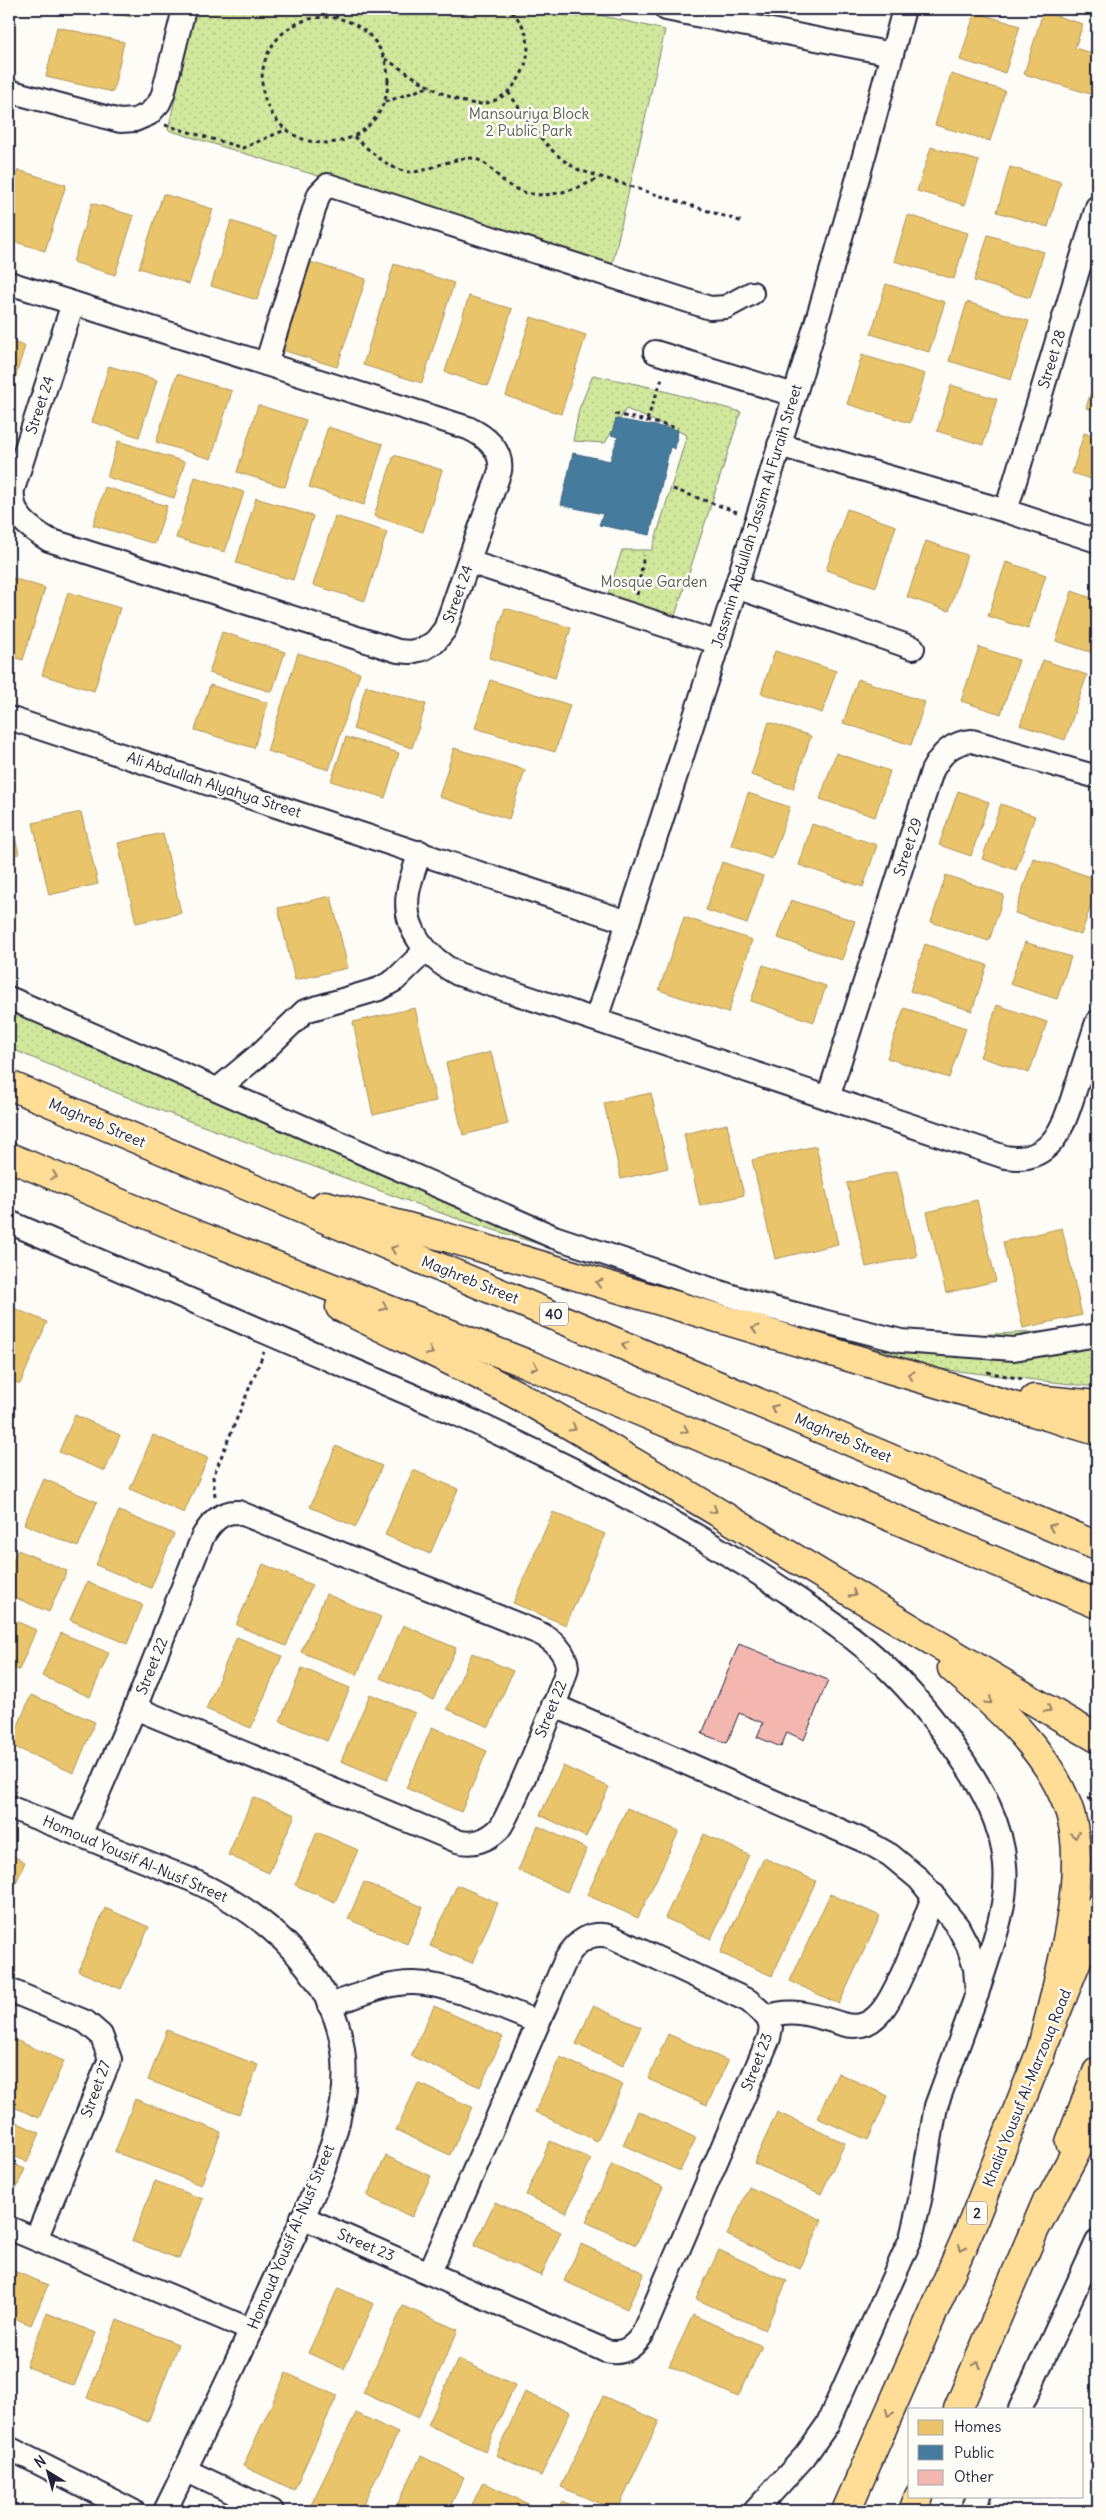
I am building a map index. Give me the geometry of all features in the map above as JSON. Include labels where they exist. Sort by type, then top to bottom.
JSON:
[{"type":"main road","name":"Maghreb Street","points":[[9,1085],[231,1181],[569,1321],[1097,1546]]},
{"type":"main road","points":[[9,1157],[182,1229],[525,1362],[1097,1604]]},
{"type":"main road","points":[[231,1181],[449,1238],[1097,1431]]},
{"type":"main road","points":[[182,1229],[518,1396],[765,1539],[900,1623],[1097,1738]]},
{"type":"main road","points":[[958,1389],[1097,1405]]},
{"type":"main road","points":[[900,1623],[986,1697],[1033,1746],[1061,1790],[1071,1815],[1076,1842],[1074,1897],[1040,2056]]},
{"type":"main road","name":"Khalid Yousuf Al-Marzouq Road","points":[[846,2511],[972,2224],[1097,1910]]},
{"type":"main road","points":[[958,2408],[1037,2224],[1097,2072]]},
{"type":"main road","points":[[1037,2224],[1097,2111]]},
{"type":"main road","points":[[912,2511],[918,2498]]},
{"type":"street","points":[[9,91],[120,121],[142,118],[159,103],[163,94],[184,9]]},
{"type":"street","points":[[666,9],[892,54]]},
{"type":"street","name":"Jassmin Abdullah Jassim Al Furaih Street","points":[[596,1019],[719,643],[794,395],[904,9]]},
{"type":"street","points":[[266,364],[319,194],[328,185],[710,308],[726,307],[752,294]]},
{"type":"street","name":"Street 28","points":[[1006,511],[1097,207]]},
{"type":"street","name":"Street 24","points":[[9,283],[73,303],[468,428],[484,437],[495,448],[500,464],[469,562],[440,637],[423,649],[404,652],[49,540],[28,526],[15,510],[13,504],[14,489],[73,303]]},
{"type":"street","points":[[662,354],[794,395]]},
{"type":"street","points":[[779,445],[1006,511],[1097,541]]},
{"type":"street","points":[[469,562],[719,643]]},
{"type":"street","points":[[736,587],[913,648]]},
{"type":"street","name":"Ali Abdullah Alyahya Street","points":[[9,718],[628,922]]},
{"type":"street","name":"Street 29","points":[[828,1098],[932,770],[942,755],[953,746],[972,741],[1097,777]]},
{"type":"street","points":[[420,852],[406,903],[410,923],[426,950],[440,963],[458,974],[1005,1157],[1015,1159],[1033,1155],[1051,1144],[1063,1126],[1097,1022]]},
{"type":"street","points":[[218,1089],[261,1053],[305,1011],[379,989],[395,980],[426,950]]},
{"type":"street","points":[[9,998],[554,1237],[756,1304],[901,1341],[1014,1348],[1097,1336]]},
{"type":"street","points":[[9,1222],[547,1456],[692,1532],[833,1623],[888,1669],[934,1719],[972,1774],[987,1800],[1001,1841],[1006,1882],[1004,1899],[977,1994],[936,2106],[920,2200],[911,2238],[827,2425],[805,2456],[755,2511]]},
{"type":"street","name":"Street 22","points":[[80,1835],[135,1708],[203,1536],[217,1519],[229,1512],[238,1512],[545,1636],[562,1652],[567,1667],[553,1706],[504,1823],[487,1837],[468,1843],[448,1837],[135,1708]]},
{"type":"street","points":[[553,1706],[869,1843],[906,1866],[934,1896],[968,1946],[975,1968],[977,1994]]},
{"type":"street","name":"Homoud Yousif Al-Nusf Street","points":[[9,1807],[213,1890],[253,1914],[298,1954],[309,1969],[329,2005],[341,2043],[343,2061],[342,2102],[329,2151],[302,2217],[251,2330],[165,2511]]},
{"type":"street","points":[[767,2018],[793,2012],[815,2016],[848,2026],[865,2025],[872,2021],[888,2004],[934,1896]]},
{"type":"street","name":"Street 23","points":[[302,2217],[606,2351],[620,2353],[631,2348],[642,2335],[770,2038],[770,2027],[767,2018],[760,2009],[741,1996],[612,1937],[596,1934],[581,1940],[570,1952],[538,2022],[430,2272]]},
{"type":"street","points":[[329,2005],[385,1988],[414,1983],[471,1997],[538,2022]]},
{"type":"street","name":"Street 27","points":[[9,1990],[86,2022],[101,2035],[110,2059],[36,2239]]},
{"type":"street","points":[[9,2228],[251,2330]]},
{"type":"street","points":[[1020,2408],[1097,2242]]},
{"type":"street","points":[[9,2448],[133,2511]]},
{"type":"street","points":[[185,2470],[272,2511]]},
{"type":"street","points":[[972,2511],[978,2498]]},
{"type":"path","points":[[336,18],[338,9]]},
{"type":"path","points":[[385,59],[443,94],[479,104],[498,98],[514,88],[526,63],[527,34],[519,20],[509,9]]},
{"type":"path","points":[[317,18],[336,18],[352,23],[366,32],[377,44],[385,59],[388,73],[384,103],[377,116],[367,128],[354,137],[337,143],[318,144],[300,139],[285,130],[273,116],[265,100],[262,81],[264,63],[272,46],[284,32],[300,22],[317,18]]},
{"type":"path","points":[[384,103],[431,86]]},
{"type":"path","points":[[508,92],[548,149],[561,160],[579,170],[743,222]]},
{"type":"path","points":[[142,118],[243,148],[285,130]]},
{"type":"path","points":[[354,137],[381,159],[400,170],[413,172],[455,160],[475,159],[484,163],[506,183],[522,193],[543,197],[600,177]]},
{"type":"path","points":[[647,420],[662,354]]},
{"type":"path","points":[[616,414],[678,428]]},
{"type":"path","points":[[673,489],[757,518]]},
{"type":"path","points":[[633,616],[644,555]]},
{"type":"path","points":[[217,1519],[213,1477],[271,1335]]},
{"type":"path","points":[[980,1371],[1024,1379]]},
{"type":"green space","name":"Mansouriya Block 2 Public Park","points":[[195,9],[573,9],[665,30],[612,266],[168,130]]},
{"type":"green space","name":"Mosque Garden","points":[[593,375],[650,387],[741,412],[674,619],[606,600],[622,550],[652,550],[687,435],[626,409],[605,443],[573,441],[579,409]]},
{"type":"green space","points":[[9,986],[605,1247],[923,1337],[1086,1330],[1097,1325],[1097,1387],[940,1369],[449,1216],[151,1107],[9,1048]]},
{"type":"building: Homes","points":[[94,9],[133,9],[131,17]]},
{"type":"building: Homes","points":[[975,12],[1020,26],[1005,73],[960,60]]},
{"type":"building: Homes","points":[[1043,12],[1083,24],[1075,48],[1097,55],[1097,96],[1024,74]]},
{"type":"building: Homes","points":[[57,27],[124,42],[113,92],[46,77]]},
{"type":"building: Homes","points":[[951,74],[1005,91],[990,141],[935,125]]},
{"type":"building: Homes","points":[[931,147],[979,161],[965,205],[917,191]]},
{"type":"building: Homes","points":[[1010,167],[1061,182],[1048,227],[997,212]]},
{"type":"building: Homes","points":[[18,170],[66,185],[45,251],[9,240],[9,200]]},
{"type":"building: Homes","points":[[163,194],[213,209],[189,284],[139,268]]},
{"type":"building: Homes","points":[[92,203],[134,216],[115,275],[73,262]]},
{"type":"building: Homes","points":[[908,215],[968,233],[954,279],[894,261]]},
{"type":"building: Homes","points":[[231,221],[277,236],[257,300],[211,286]]},
{"type":"building: Homes","points":[[988,235],[1044,252],[1030,298],[974,281]]},
{"type":"building: Homes","points":[[310,262],[366,279],[337,367],[282,350]]},
{"type":"building: Homes","points":[[394,264],[454,283],[422,383],[363,365]]},
{"type":"building: Homes","points":[[886,284],[945,302],[929,352],[871,334]]},
{"type":"building: Homes","points":[[469,296],[512,309],[488,386],[445,372]]},
{"type":"building: Homes","points":[[967,302],[1029,321],[1011,380],[949,361]]},
{"type":"building: Homes","points":[[531,317],[586,335],[561,414],[506,396]]},
{"type":"building: Homes","points":[[9,341],[25,346],[10,395],[9,395]]},
{"type":"building: Homes","points":[[862,355],[925,374],[910,423],[847,404]]},
{"type":"building: Homes","points":[[109,366],[157,380],[139,437],[92,422]]},
{"type":"building: Homes","points":[[1097,372],[1097,411],[1086,408]]},
{"type":"building: Homes","points":[[177,374],[232,391],[211,459],[156,442]]},
{"type":"building: Homes","points":[[951,385],[997,399],[983,445],[937,431]]},
{"type":"building: Homes","points":[[258,405],[306,420],[285,487],[237,472]]},
{"type":"building: Homes","points":[[328,427],[383,444],[364,505],[309,487]]},
{"type":"building: Homes","points":[[1084,433],[1097,437],[1097,481],[1072,473]]},
{"type":"building: Homes","points":[[118,441],[185,462],[174,498],[107,477]]},
{"type":"building: Homes","points":[[394,455],[442,470],[423,532],[374,516]]},
{"type":"building: Homes","points":[[195,477],[244,492],[225,552],[176,538]]},
{"type":"building: Homes","points":[[105,487],[167,506],[155,544],[93,525]]},
{"type":"building: Homes","points":[[256,498],[313,516],[293,580],[236,563]]},
{"type":"building: Homes","points":[[847,509],[896,526],[876,587],[826,570]]},
{"type":"building: Homes","points":[[335,516],[387,532],[365,601],[313,585]]},
{"type":"building: Homes","points":[[926,541],[967,555],[949,611],[907,597]]},
{"type":"building: Homes","points":[[1006,562],[1046,575],[1028,629],[988,616]]},
{"type":"building: Homes","points":[[9,577],[45,588],[23,660],[9,656]]},
{"type":"building: Homes","points":[[1072,591],[1097,600],[1096,654],[1056,641]]},
{"type":"building: Homes","points":[[68,592],[120,608],[94,691],[42,675]]},
{"type":"building: Homes","points":[[505,608],[571,628],[555,678],[489,658]]},
{"type":"building: Homes","points":[[222,632],[285,652],[272,692],[209,673]]},
{"type":"building: Homes","points":[[979,647],[1019,660],[1001,714],[961,701]]},
{"type":"building: Homes","points":[[775,651],[836,671],[822,713],[761,693]]},
{"type":"building: Homes","points":[[298,653],[360,673],[329,770],[267,751]]},
{"type":"building: Homes","points":[[1043,660],[1087,675],[1065,740],[1020,725]]},
{"type":"building: Homes","points":[[858,679],[925,702],[911,745],[843,723]]},
{"type":"building: Homes","points":[[490,680],[570,705],[555,752],[475,728]]},
{"type":"building: Homes","points":[[210,685],[268,703],[254,748],[195,730]]},
{"type":"building: Homes","points":[[366,686],[426,704],[412,748],[353,729]]},
{"type":"building: Homes","points":[[769,722],[811,736],[793,789],[751,775]]},
{"type":"building: Homes","points":[[346,737],[399,753],[385,798],[331,781]]},
{"type":"building: Homes","points":[[454,748],[525,770],[509,819],[439,797]]},
{"type":"building: Homes","points":[[836,753],[890,771],[875,817],[820,799]]},
{"type":"building: Homes","points":[[958,791],[989,802],[971,856],[939,845]]},
{"type":"building: Homes","points":[[748,793],[790,807],[772,859],[731,845]]},
{"type":"building: Homes","points":[[1001,804],[1035,816],[1016,870],[982,859]]},
{"type":"building: Homes","points":[[9,811],[19,854],[9,856]]},
{"type":"building: Homes","points":[[81,812],[98,884],[49,895],[33,823]]},
{"type":"building: Homes","points":[[812,824],[877,845],[863,887],[799,865]]},
{"type":"building: Homes","points":[[163,833],[181,913],[136,923],[118,843]]},
{"type":"building: Homes","points":[[1033,858],[1097,879],[1097,887],[1081,935],[1015,913]]},
{"type":"building: Homes","points":[[722,862],[763,876],[747,924],[706,910]]},
{"type":"building: Homes","points":[[946,875],[1004,895],[989,941],[931,922]]},
{"type":"building: Homes","points":[[331,896],[348,968],[295,980],[278,908]]},
{"type":"building: Homes","points":[[791,900],[855,921],[842,960],[778,938]]},
{"type":"building: Homes","points":[[684,917],[752,940],[728,1013],[659,990]]},
{"type":"building: Homes","points":[[1025,942],[1071,957],[1057,999],[1010,984]]},
{"type":"building: Homes","points":[[925,944],[987,965],[972,1011],[910,991]]},
{"type":"building: Homes","points":[[763,965],[826,986],[814,1022],[751,1001]]},
{"type":"building: Homes","points":[[997,1005],[1047,1022],[1029,1073],[980,1057]]},
{"type":"building: Homes","points":[[415,1008],[436,1101],[373,1115],[353,1022]]},
{"type":"building: Homes","points":[[904,1008],[966,1028],[949,1078],[887,1058]]},
{"type":"building: Homes","points":[[491,1052],[508,1124],[463,1135],[446,1063]]},
{"type":"building: Homes","points":[[651,1093],[668,1168],[621,1179],[604,1103]]},
{"type":"building: Homes","points":[[727,1124],[744,1195],[700,1206],[684,1134]]},
{"type":"building: Homes","points":[[816,1146],[838,1244],[775,1259],[752,1160]]},
{"type":"building: Homes","points":[[897,1171],[917,1256],[866,1267],[847,1183]]},
{"type":"building: Homes","points":[[977,1200],[996,1281],[946,1293],[927,1212]]},
{"type":"building: Homes","points":[[1062,1228],[1082,1315],[1023,1328],[1003,1242]]},
{"type":"building: Homes","points":[[9,1306],[47,1322],[20,1384],[9,1379]]},
{"type":"building: Homes","points":[[75,1415],[120,1435],[105,1471],[59,1452]]},
{"type":"building: Homes","points":[[153,1435],[208,1458],[184,1513],[130,1489]]},
{"type":"building: Homes","points":[[336,1446],[382,1466],[356,1527],[310,1507]]},
{"type":"building: Homes","points":[[413,1470],[458,1489],[430,1554],[385,1535]]},
{"type":"building: Homes","points":[[44,1479],[97,1502],[78,1547],[24,1524]]},
{"type":"building: Homes","points":[[119,1511],[174,1534],[151,1588],[96,1565]]},
{"type":"building: Homes","points":[[553,1512],[605,1534],[566,1625],[513,1603]]},
{"type":"building: Homes","points":[[18,1550],[67,1571],[49,1612],[9,1595],[9,1570]]},
{"type":"building: Homes","points":[[263,1564],[312,1585],[286,1646],[236,1625]]},
{"type":"building: Homes","points":[[87,1582],[143,1605],[127,1644],[70,1620]]},
{"type":"building: Homes","points":[[326,1594],[381,1617],[357,1675],[301,1652]]},
{"type":"building: Homes","points":[[9,1618],[36,1630],[19,1670],[9,1666]]},
{"type":"building: Homes","points":[[403,1625],[456,1648],[433,1700],[380,1678]]},
{"type":"building: Homes","points":[[61,1633],[109,1653],[90,1697],[42,1676]]},
{"type":"building: Homes","points":[[237,1637],[282,1656],[251,1728],[206,1709]]},
{"type":"building: Homes","points":[[472,1653],[513,1671],[489,1727],[447,1709]]},
{"type":"building: Homes","points":[[302,1668],[350,1688],[327,1741],[280,1721]]},
{"type":"building: Homes","points":[[370,1694],[415,1713],[387,1780],[341,1761]]},
{"type":"building: Homes","points":[[31,1695],[95,1722],[74,1773],[10,1745]]},
{"type":"building: Homes","points":[[432,1727],[487,1751],[461,1812],[406,1788]]},
{"type":"building: Homes","points":[[563,1766],[609,1787],[586,1837],[540,1815]]},
{"type":"building: Homes","points":[[253,1797],[295,1815],[269,1873],[228,1855]]},
{"type":"building: Homes","points":[[627,1808],[679,1831],[638,1918],[587,1895]]},
{"type":"building: Homes","points":[[538,1826],[587,1849],[567,1892],[518,1870]]},
{"type":"building: Homes","points":[[317,1832],[358,1850],[335,1902],[295,1885]]},
{"type":"building: Homes","points":[[704,1834],[749,1855],[711,1939],[665,1918]]},
{"type":"building: Homes","points":[[9,1854],[25,1862],[9,1899]]},
{"type":"building: Homes","points":[[764,1858],[816,1881],[772,1976],[720,1953]]},
{"type":"building: Homes","points":[[364,1882],[423,1907],[407,1944],[348,1919]]},
{"type":"building: Homes","points":[[457,1885],[498,1903],[472,1963],[430,1946]]},
{"type":"building: Homes","points":[[830,1894],[880,1916],[839,2004],[790,1981]]},
{"type":"building: Homes","points":[[105,1908],[149,1927],[121,1989],[78,1971]]},
{"type":"building: Homes","points":[[434,2006],[503,2037],[480,2087],[411,2056]]},
{"type":"building: Homes","points":[[593,2006],[641,2027],[623,2066],[576,2044]]},
{"type":"building: Homes","points":[[167,2030],[258,2065],[239,2114],[148,2080]]},
{"type":"building: Homes","points":[[668,2034],[728,2061],[707,2105],[648,2079]]},
{"type":"building: Homes","points":[[13,2039],[64,2061],[39,2118],[9,2105],[9,2048]]},
{"type":"building: Homes","points":[[560,2057],[623,2085],[597,2141],[535,2112]]},
{"type":"building: Homes","points":[[838,2073],[888,2096],[868,2140],[817,2118]]},
{"type":"building: Homes","points":[[418,2083],[472,2107],[450,2155],[396,2130]]},
{"type":"building: Homes","points":[[135,2099],[221,2132],[201,2185],[115,2152]]},
{"type":"building: Homes","points":[[638,2111],[696,2138],[680,2171],[623,2145]]},
{"type":"building: Homes","points":[[777,2112],[845,2143],[821,2194],[754,2163]]},
{"type":"building: Homes","points":[[9,2119],[40,2133],[27,2162],[9,2154]]},
{"type":"building: Homes","points":[[550,2141],[591,2159],[566,2213],[526,2195]]},
{"type":"building: Homes","points":[[386,2156],[431,2176],[412,2217],[367,2196]]},
{"type":"building: Homes","points":[[9,2162],[25,2169],[11,2201],[9,2200]]},
{"type":"building: Homes","points":[[612,2164],[663,2187],[636,2245],[586,2222]]},
{"type":"building: Homes","points":[[155,2181],[203,2199],[179,2259],[132,2241]]},
{"type":"building: Homes","points":[[749,2187],[822,2220],[800,2269],[727,2235]]},
{"type":"building: Homes","points":[[495,2202],[561,2232],[541,2276],[474,2246]]},
{"type":"building: Homes","points":[[581,2244],[644,2273],[627,2309],[564,2281]]},
{"type":"building: Homes","points":[[719,2250],[787,2281],[765,2330],[696,2299]]},
{"type":"building: Homes","points":[[9,2269],[48,2285],[31,2325],[9,2316]]},
{"type":"building: Homes","points":[[338,2288],[374,2304],[344,2369],[308,2353]]},
{"type":"building: Homes","points":[[403,2306],[458,2330],[418,2418],[363,2393]]},
{"type":"building: Homes","points":[[47,2313],[96,2333],[74,2386],[26,2366]]},
{"type":"building: Homes","points":[[693,2315],[762,2346],[738,2397],[669,2366]]},
{"type":"building: Homes","points":[[117,2320],[178,2344],[148,2422],[87,2398]]},
{"type":"building: Homes","points":[[458,2359],[515,2385],[485,2451],[428,2425]]},
{"type":"building: Homes","points":[[286,2373],[337,2396],[294,2490],[243,2466]]},
{"type":"building: Homes","points":[[525,2392],[570,2412],[541,2476],[496,2455]]},
{"type":"building: Homes","points":[[603,2396],[659,2421],[617,2511],[561,2487]]},
{"type":"building: Homes","points":[[356,2413],[398,2433],[360,2511],[312,2511],[309,2509]]},
{"type":"building: Homes","points":[[421,2456],[464,2477],[448,2511],[394,2511]]},
{"type":"building: Homes","points":[[483,2482],[532,2506],[529,2511],[469,2511]]},
{"type":"building: Homes","points":[[562,2501],[584,2511],[557,2511]]},
{"type":"building: Public","points":[[616,419],[678,430],[675,449],[670,447],[650,535],[599,525],[603,514],[561,505],[573,453],[610,461],[618,437],[611,435]]},
{"type":"building: Other","points":[[739,1644],[828,1680],[804,1740],[787,1732],[781,1747],[757,1737],[763,1723],[739,1713],[727,1743],[702,1734]]}]
